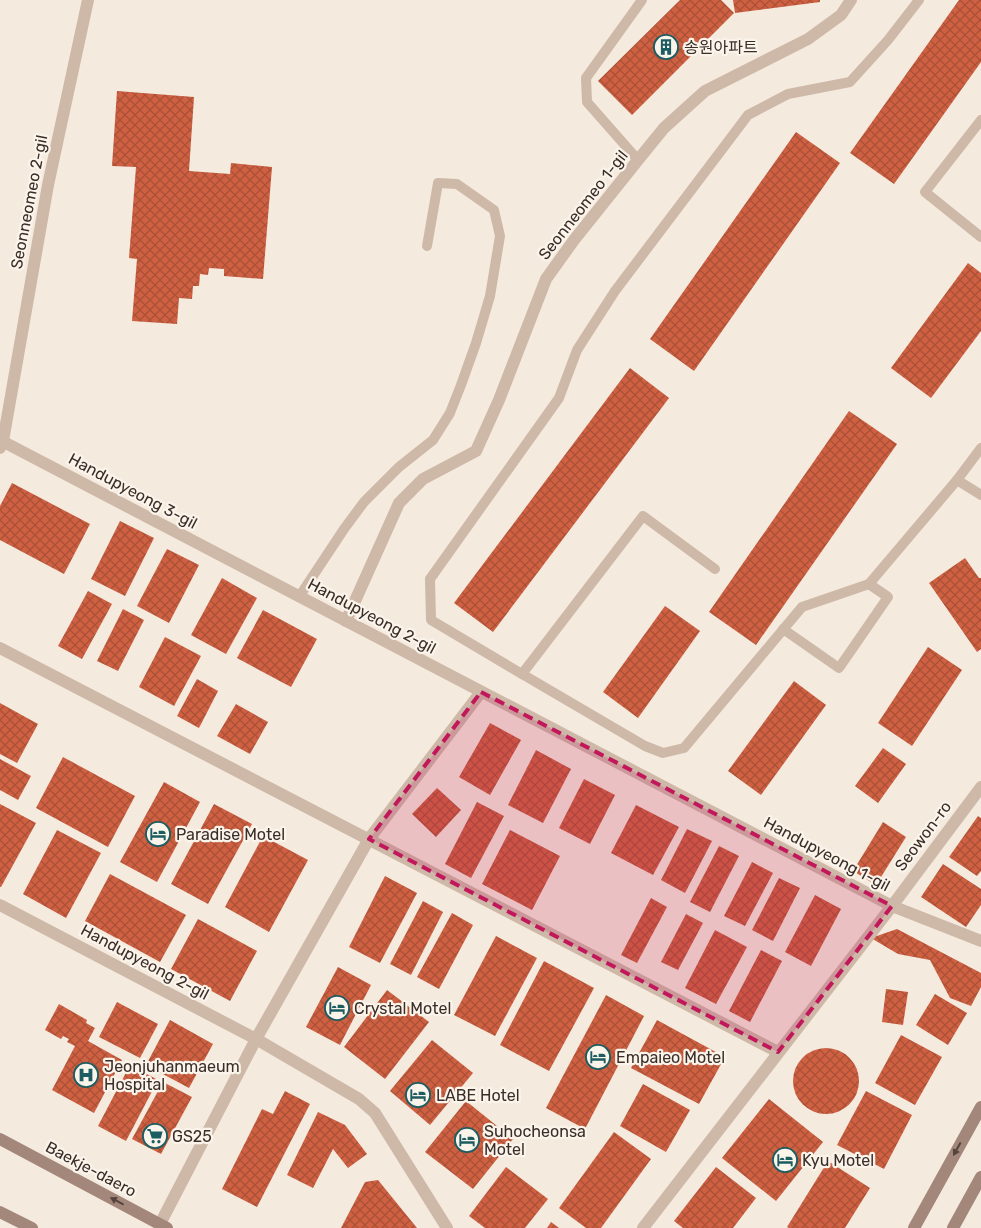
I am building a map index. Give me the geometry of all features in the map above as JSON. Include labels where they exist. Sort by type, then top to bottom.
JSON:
[{"type":"street","name":"Seonneomeo 2-gil","points":[[1,443],[48,185],[88,0]]},
{"type":"street","name":"Seonneomeo 1-gil","points":[[346,621],[399,503],[423,480],[476,451],[499,400],[546,279],[574,240],[664,128],[705,91],[808,39],[841,15],[851,0]]},
{"type":"street","name":"Handupyeong 3-gil","points":[[1,443],[247,569]]},
{"type":"street","name":"Handupyeong 2-gil","points":[[247,569],[690,800]]},
{"type":"street","points":[[0,648],[778,1052]]},
{"type":"street","points":[[164,1226],[256,1039],[369,839],[482,692]]},
{"type":"street","name":"Seowon-ro","points":[[892,906],[981,787]]},
{"type":"street","name":"Handupyeong 1-gil","points":[[643,1228],[892,906],[690,800]]},
{"type":"street","name":"Handupyeong 2-gil","points":[[0,905],[256,1039],[359,1098],[375,1113],[447,1228]]},
{"type":"street","points":[[892,906],[981,941]]},
{"type":"street","points":[[914,1228],[981,1108]]},
{"type":"street","name":"Baekje-daero","points":[[0,1139],[164,1226]]},
{"type":"street","points":[[953,1228],[981,1178]]},
{"type":"street","points":[[0,1212],[32,1228]]},
{"type":"lane","points":[[638,160],[587,102],[586,78],[642,0]]},
{"type":"lane","points":[[919,0],[888,40],[850,82],[788,94],[748,115],[616,291],[577,350],[559,398],[430,578],[431,620],[645,746],[663,753],[684,748],[802,606],[869,584],[957,480],[981,448]]},
{"type":"lane","points":[[981,120],[925,192],[981,237]]},
{"type":"lane","points":[[299,597],[364,502],[399,467],[433,440],[450,413],[461,385],[490,296],[500,236],[494,210],[457,184],[438,183],[427,246]]},
{"type":"lane","points":[[957,480],[981,495]]},
{"type":"lane","points":[[522,674],[643,516],[714,569]]},
{"type":"lane","points":[[783,629],[839,668],[888,597],[869,584]]},
{"type":"highlighted area","points":[[481,692],[892,906],[778,1052],[369,839]]},
{"type":"building","name":"송원아파트","points":[[680,0],[721,0],[734,13],[632,115],[598,81]]},
{"type":"building","name":"송원아파트","points":[[733,0],[820,0],[820,2],[735,13]]},
{"type":"building","points":[[959,0],[981,0],[981,62],[894,184],[850,153]]},
{"type":"building","points":[[117,91],[194,97],[189,171],[230,174],[231,163],[272,167],[263,279],[224,276],[224,269],[209,268],[208,275],[200,274],[199,286],[193,286],[192,299],[179,298],[177,324],[132,321],[137,259],[129,258],[136,167],[112,166]]},
{"type":"building","points":[[796,132],[840,163],[694,371],[650,339]]},
{"type":"building","points":[[968,263],[981,273],[981,331],[931,398],[891,368]]},
{"type":"building","points":[[630,368],[669,398],[493,632],[454,603]]},
{"type":"building","points":[[849,411],[897,444],[756,645],[709,612]]},
{"type":"building","points":[[12,483],[90,524],[64,574],[0,540],[0,506]]},
{"type":"building","points":[[120,521],[154,538],[125,596],[91,579]]},
{"type":"building","points":[[167,549],[199,565],[169,623],[137,606]]},
{"type":"building","points":[[965,558],[979,578],[981,578],[981,649],[977,652],[929,583]]},
{"type":"building","points":[[222,578],[257,598],[226,654],[191,635]]},
{"type":"building","points":[[88,591],[112,604],[82,659],[58,646]]},
{"type":"building","points":[[665,606],[700,631],[638,718],[603,692]]},
{"type":"building","points":[[123,609],[144,620],[118,671],[97,661]]},
{"type":"building","points":[[263,610],[317,639],[291,687],[237,658]]},
{"type":"building","points":[[165,637],[201,656],[174,706],[139,687]]},
{"type":"building","points":[[928,647],[962,670],[912,746],[878,723]]},
{"type":"building","points":[[197,679],[218,691],[199,728],[177,716]]},
{"type":"building","points":[[794,681],[826,705],[761,795],[728,771]]},
{"type":"building","points":[[0,703],[38,724],[17,763],[0,754]]},
{"type":"building","points":[[236,704],[268,722],[250,754],[217,736]]},
{"type":"building","points":[[490,723],[521,740],[490,795],[459,777]]},
{"type":"building","points":[[883,748],[906,764],[878,803],[855,786]]},
{"type":"building","points":[[536,750],[571,769],[543,823],[508,805]]},
{"type":"building","points":[[63,757],[135,796],[108,847],[36,808]]},
{"type":"building","points":[[0,759],[31,776],[18,800],[0,790]]},
{"type":"building","points":[[584,779],[615,795],[590,844],[559,828]]},
{"type":"building","points":[[164,782],[200,802],[157,882],[120,862]]},
{"type":"building","points":[[437,788],[461,810],[436,837],[412,814]]},
{"type":"building","points":[[477,802],[504,816],[471,878],[445,864]]},
{"type":"building","points":[[0,804],[36,823],[1,887],[0,887]]},
{"type":"building","points":[[214,804],[252,824],[208,904],[171,884]]},
{"type":"building","points":[[636,805],[679,827],[653,875],[611,853]]},
{"type":"building","points":[[978,816],[981,818],[981,871],[977,876],[949,857]]},
{"type":"building","points":[[883,822],[906,837],[876,885],[853,871]]},
{"type":"building","points":[[687,829],[712,841],[685,893],[661,880]]},
{"type":"building","points":[[57,830],[101,853],[66,918],[23,894]]},
{"type":"building","points":[[510,830],[560,856],[532,910],[482,884]]},
{"type":"building","points":[[263,836],[308,860],[269,932],[225,907]]},
{"type":"building","points":[[719,846],[739,856],[710,912],[690,902]]},
{"type":"building","points":[[752,862],[773,873],[745,926],[724,916]]},
{"type":"building","points":[[943,864],[981,889],[981,905],[966,927],[921,897]]},
{"type":"building","points":[[110,874],[186,915],[160,962],[85,921]]},
{"type":"building","points":[[385,876],[417,893],[380,963],[349,947]]},
{"type":"building","points":[[779,878],[800,888],[773,941],[752,930]]},
{"type":"building","points":[[815,895],[841,909],[811,966],[785,952]]},
{"type":"building","points":[[651,898],[667,907],[637,963],[621,955]]},
{"type":"building","points":[[423,901],[443,912],[411,975],[390,964]]},
{"type":"building","points":[[452,913],[473,925],[439,989],[417,977]]},
{"type":"building","points":[[686,914],[703,923],[678,970],[661,962]]},
{"type":"building","points":[[198,919],[257,951],[230,1001],[171,969]]},
{"type":"building","points":[[897,929],[981,973],[981,987],[971,1006],[950,998],[930,960],[898,954],[871,938]]},
{"type":"building","points":[[715,930],[747,947],[716,1004],[685,988]]},
{"type":"building","points":[[496,936],[537,958],[495,1036],[454,1015]]},
{"type":"building","points":[[761,950],[782,961],[750,1022],[729,1011]]},
{"type":"building","points":[[544,961],[594,988],[549,1071],[500,1045]]},
{"type":"building","points":[[338,967],[371,985],[340,1045],[306,1027]]},
{"type":"building","points":[[886,989],[908,992],[903,1025],[882,1022]]},
{"type":"building","points":[[387,990],[429,1022],[385,1079],[344,1047]]},
{"type":"building","points":[[935,994],[967,1013],[948,1045],[916,1025]]},
{"type":"building","points":[[606,995],[644,1016],[585,1129],[546,1108]]},
{"type":"building","points":[[117,1002],[158,1024],[140,1058],[99,1037]]},
{"type":"building","points":[[59,1004],[87,1020],[86,1023],[95,1028],[88,1041],[122,1060],[94,1113],[52,1090],[75,1046],[67,1042],[69,1039],[63,1036],[61,1039],[45,1030]]},
{"type":"building","points":[[170,1020],[213,1044],[189,1088],[146,1065]]},
{"type":"building","points":[[657,1020],[725,1057],[699,1104],[631,1068]]},
{"type":"building","points":[[901,1035],[942,1057],[915,1105],[875,1083]]},
{"type":"building","points":[[432,1040],[473,1073],[430,1125],[390,1091]]},
{"type":"building","points":[[826,1048],[839,1051],[849,1058],[856,1068],[859,1081],[856,1094],[849,1104],[839,1111],[826,1114],[813,1111],[803,1104],[796,1094],[793,1081],[796,1068],[803,1058],[813,1051]]},
{"type":"building","points":[[130,1065],[158,1080],[126,1141],[98,1126]]},
{"type":"building","points":[[163,1082],[192,1097],[161,1154],[132,1139]]},
{"type":"building","points":[[643,1084],[690,1110],[666,1152],[620,1126]]},
{"type":"building","points":[[285,1091],[310,1104],[257,1207],[222,1189],[262,1109],[273,1114]]},
{"type":"building","points":[[866,1091],[912,1115],[884,1169],[837,1145]]},
{"type":"building","points":[[769,1099],[823,1142],[776,1201],[722,1158]]},
{"type":"building","points":[[466,1101],[513,1139],[473,1189],[425,1152]]},
{"type":"building","points":[[318,1112],[345,1125],[367,1154],[348,1168],[333,1149],[313,1188],[287,1175]]},
{"type":"building","points":[[614,1132],[651,1159],[601,1228],[586,1228],[559,1208]]},
{"type":"building","points":[[828,1161],[870,1188],[845,1228],[787,1227]]},
{"type":"building","points":[[506,1167],[548,1199],[525,1228],[485,1228],[469,1216]]},
{"type":"building","points":[[716,1167],[756,1198],[733,1228],[683,1228],[674,1221]]},
{"type":"building","points":[[378,1180],[417,1228],[341,1228],[365,1182]]},
{"type":"building","points":[[551,1222],[559,1228],[547,1228]]},
{"type":"place","name":"송원아파트","points":[[666,47]]},
{"type":"place","name":"Paradise Motel","points":[[158,834]]},
{"type":"place","name":"Crystal Motel","points":[[337,1008]]},
{"type":"place","name":"Empaieo Motel","points":[[598,1057]]},
{"type":"place","name":"Jeonjuhanmaeum Hospital","points":[[86,1075]]},
{"type":"place","name":"LABE Hotel","points":[[418,1095]]},
{"type":"place","name":"GS25","points":[[155,1136]]},
{"type":"place","name":"Suhocheonsa Motel","points":[[467,1140]]},
{"type":"place","name":"Kyu Motel","points":[[785,1160]]}]
